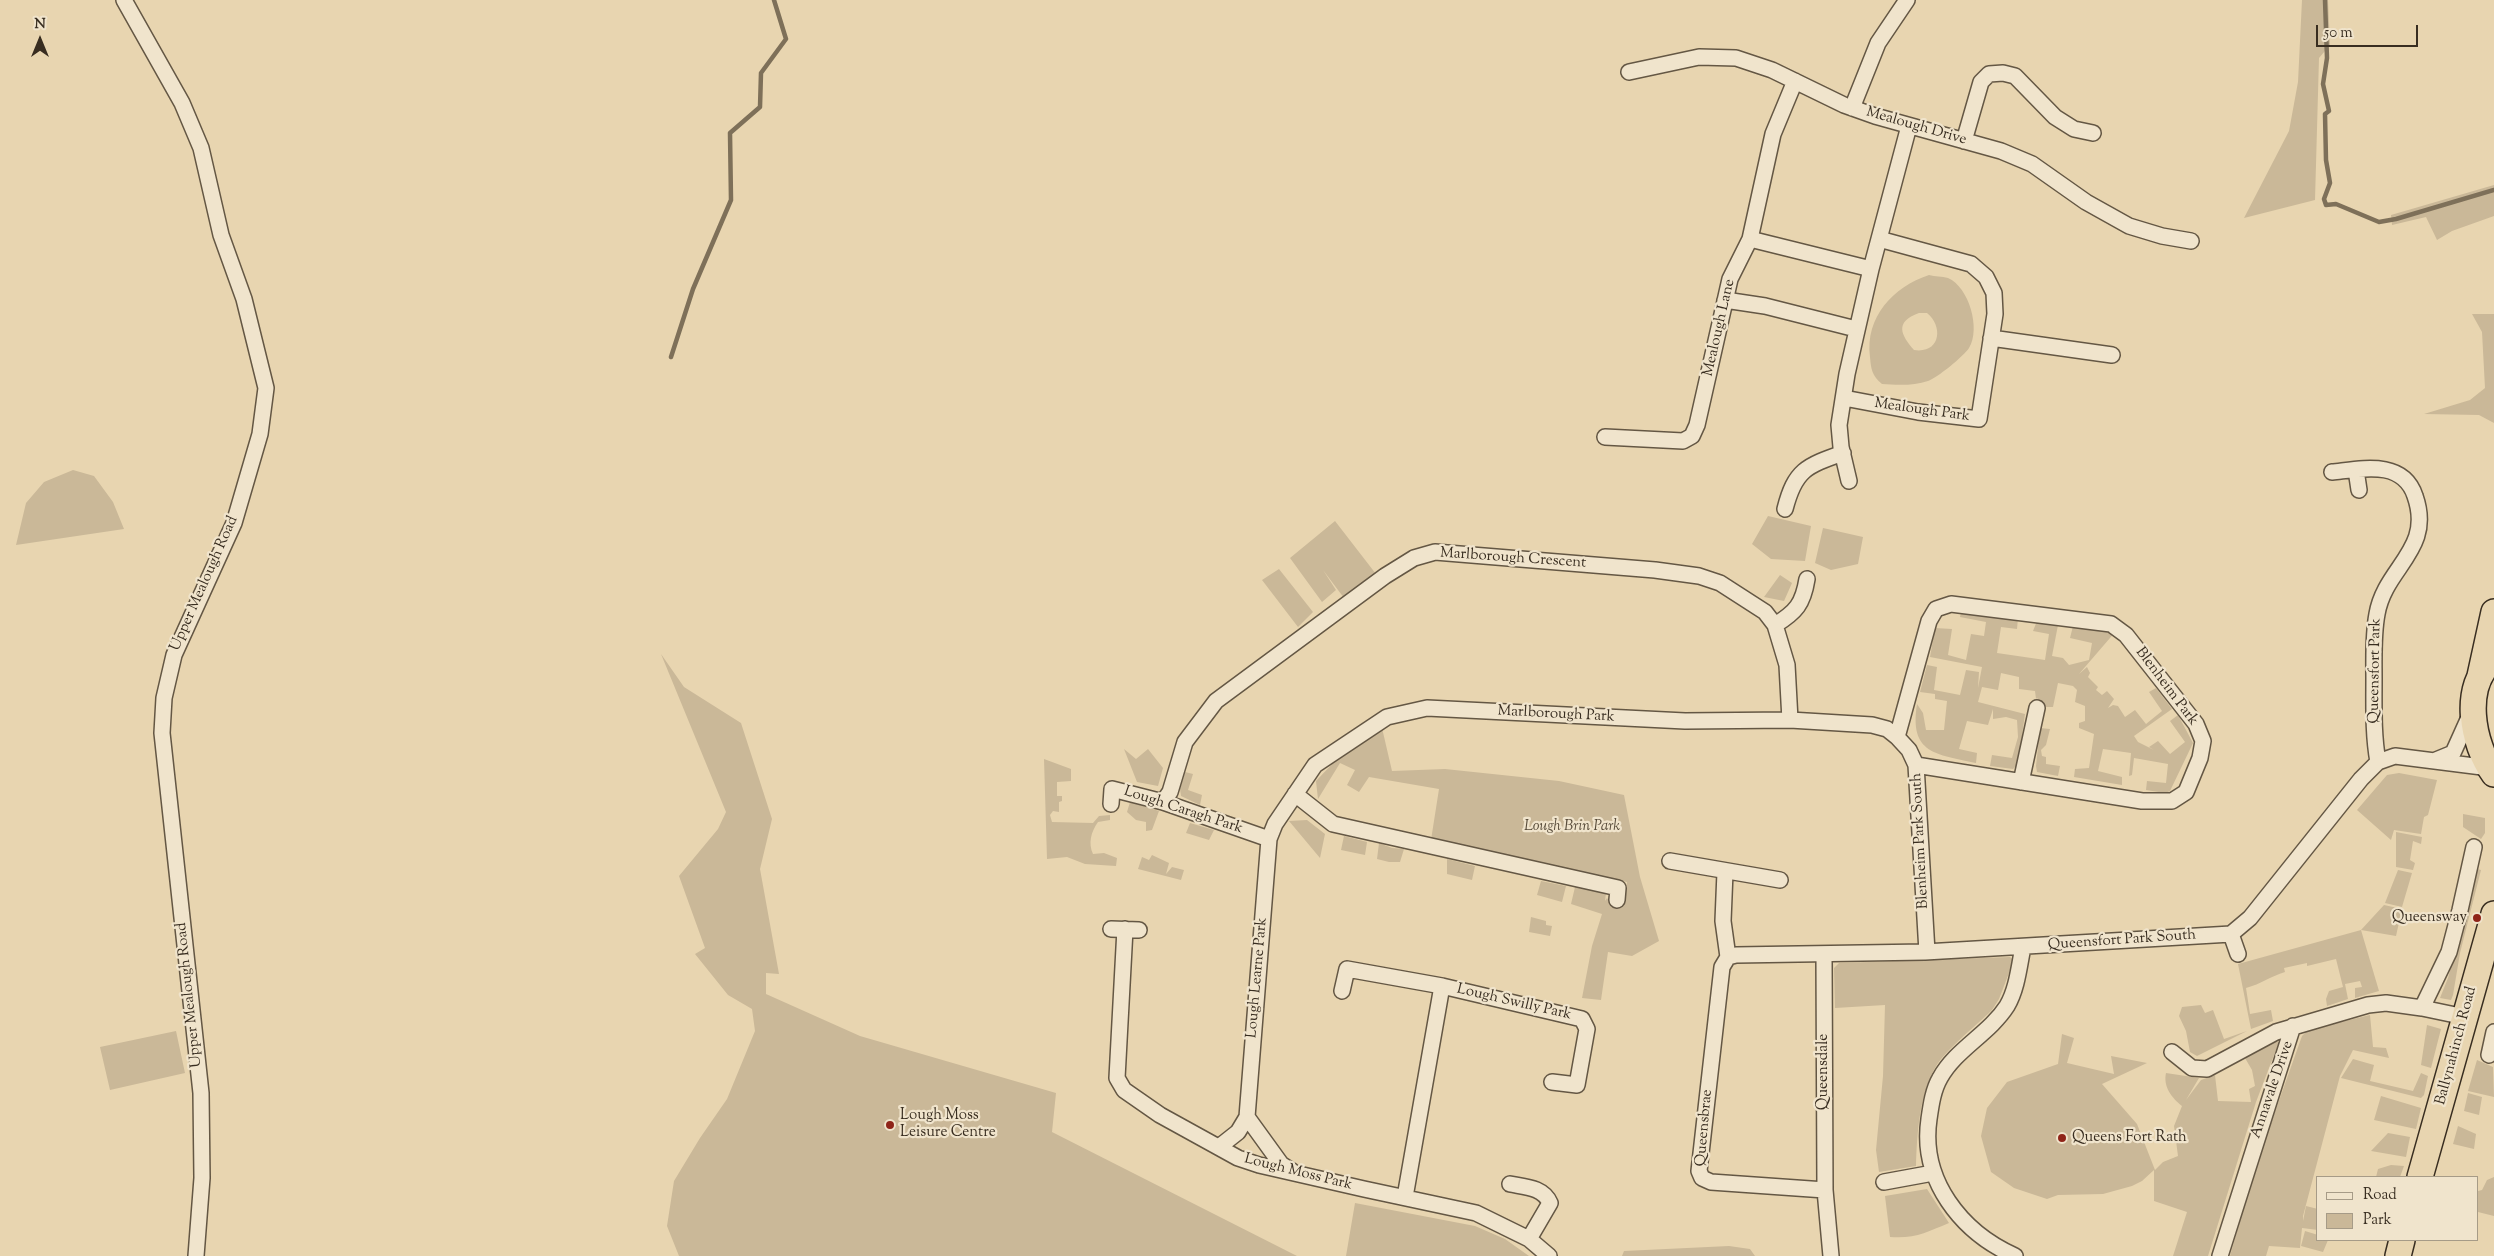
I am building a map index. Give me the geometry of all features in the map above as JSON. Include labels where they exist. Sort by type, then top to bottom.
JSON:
[{"type":"highway","points":[[2492,771],[2477,739],[2474,706],[2487,668],[2494,612]]},
{"type":"highway","name":"Ballynahinch Road","points":[[2420,1176],[2465,1017],[2487,968],[2494,914]]},
{"type":"highway","points":[[2398,1256],[2402,1241]]},
{"type":"street","name":"Upper Mealough Road","points":[[124,0],[182,103],[201,148],[221,235],[244,299],[266,388],[260,434],[248,482],[234,523],[174,655],[164,698],[163,742],[201,1093],[202,1178],[196,1256]]},
{"type":"street","points":[[1852,108],[1878,43],[1907,0]]},
{"type":"street","name":"Mealough Drive","points":[[1630,72],[1699,57],[1736,58],[1772,70],[1852,108],[2001,151],[2032,164],[2086,202],[2129,226],[2162,236],[2191,241]]},
{"type":"street","points":[[1964,141],[1981,82],[1989,74],[2003,73],[2014,76],[2054,117],[2074,129],[2093,133]]},
{"type":"street","name":"Mealough Lane","points":[[1605,437],[1683,441],[1692,436],[1698,425],[1730,279],[1750,239],[1773,134],[1795,81]]},
{"type":"street","points":[[1850,481],[1843,453],[1839,424],[1856,329],[1909,126]]},
{"type":"street","points":[[1750,239],[1871,269]]},
{"type":"street","name":"Mealough Park","points":[[1844,398],[1918,412],[1979,419],[1995,314],[1994,293],[1986,277],[1971,264],[1879,239]]},
{"type":"street","points":[[1725,300],[1766,306],[1856,329]]},
{"type":"street","points":[[1991,338],[2112,355]]},
{"type":"street","points":[[1785,509],[1791,487],[1799,474],[1822,460],[1843,453]]},
{"type":"street","name":"Queensfort Park","points":[[2332,472],[2377,467],[2393,472],[2412,486],[2420,509],[2419,533],[2407,558],[2386,589],[2377,612],[2374,636],[2374,742],[2378,762]]},
{"type":"street","points":[[2356,470],[2359,490]]},
{"type":"street","name":"Marlborough Crescent","points":[[1164,802],[1170,792],[1185,742],[1216,702],[1385,576],[1414,558],[1436,552],[1656,570],[1700,576],[1725,586],[1764,612],[1775,625],[1787,665],[1790,720]]},
{"type":"street","points":[[1775,625],[1794,613],[1804,594],[1807,579]]},
{"type":"street","name":"Blenheim Park","points":[[1897,737],[1929,621],[1936,609],[1951,604],[2112,624],[2126,635],[2196,724],[2203,741],[2200,758],[2186,792],[2172,801],[2142,801],[1916,765]]},
{"type":"street","points":[[2435,760],[2445,758],[2457,746],[2474,706]]},
{"type":"street","name":"Marlborough Park","points":[[1269,840],[1275,824],[1315,765],[1387,717],[1427,708],[1685,721],[1790,720],[1872,725],[1887,729],[1897,737]]},
{"type":"street","points":[[2021,782],[2037,708]]},
{"type":"street","name":"Blenheim Park South","points":[[1897,737],[1909,750],[1916,765],[1927,952]]},
{"type":"street","points":[[2238,954],[2231,934],[2250,918],[2361,779],[2378,762],[2395,756],[2435,760],[2492,771]]},
{"type":"street","name":"Lough Caragh Park","points":[[1111,804],[1112,789],[1164,802],[1269,840]]},
{"type":"street","points":[[1295,794],[1333,824],[1618,888],[1616,900]]},
{"type":"street","name":"Lough Learne Park","points":[[1247,1117],[1269,840]]},
{"type":"street","points":[[2422,1008],[2449,952],[2474,847]]},
{"type":"street","points":[[1670,862],[1780,880]]},
{"type":"street","points":[[1725,872],[1723,921],[1728,957]]},
{"type":"street","name":"Lough Moss Park","points":[[1125,929],[1117,1078],[1124,1090],[1160,1116],[1245,1160],[1294,1173],[1476,1213],[1529,1239],[1549,1256]]},
{"type":"street","name":"Queensfort Park South","points":[[1728,957],[1736,955],[1927,952],[2231,934]]},
{"type":"street","points":[[2015,1256],[1974,1230],[1949,1205],[1933,1173],[1928,1154],[1927,1129],[1930,1107],[1939,1079],[1951,1063],[1994,1022],[2007,1005],[2017,981],[2023,947]]},
{"type":"street","name":"Queensdale","points":[[1824,955],[1825,1190],[1831,1256]]},
{"type":"street","name":"Queensbrae","points":[[1728,957],[1722,967],[1699,1171],[1702,1178],[1711,1182],[1825,1190]]},
{"type":"street","name":"Lough Swilly Park","points":[[1342,991],[1347,969],[1442,986],[1582,1019],[1588,1029],[1577,1085],[1552,1082]]},
{"type":"street","name":"Lough Swilly Park","points":[[1405,1197],[1442,986]]},
{"type":"street","points":[[2172,1052],[2192,1068],[2207,1069],[2267,1036],[2293,1026],[2368,1005],[2386,1003],[2465,1017]]},
{"type":"street","name":"Annavale Drive","points":[[2220,1256],[2293,1026]]},
{"type":"street","points":[[2489,1055],[2494,1032]]},
{"type":"street","points":[[1219,1147],[1238,1132],[1247,1117],[1281,1164],[1294,1173]]},
{"type":"street","points":[[1884,1182],[1933,1173]]},
{"type":"street","points":[[1510,1184],[1539,1190],[1546,1194],[1550,1203],[1529,1239]]},
{"type":"green space","points":[[2302,0],[2328,0],[2330,45],[2319,58],[2315,200],[2244,218],[2289,131],[2298,82]]},
{"type":"green space","points":[[2494,185],[2494,216],[2452,231],[2437,240],[2426,217],[2392,225],[2391,215]]},
{"type":"green space","points":[[1929,275],[1948,278],[1962,290],[1971,309],[1974,330],[1972,340],[1969,348],[1962,356],[1928,381],[1899,385],[1882,384],[1874,375],[1871,365],[1870,342],[1872,329],[1884,306],[1904,287]],"holes":[[[1919,313],[1927,313],[1936,325],[1937,338],[1929,348],[1914,350],[1903,334],[1903,325],[1911,317]]]},
{"type":"green space","points":[[2472,314],[2494,314],[2494,423],[2479,415],[2424,414],[2470,400],[2485,388],[2482,332]]},
{"type":"green space","points":[[73,470],[94,476],[113,502],[124,529],[16,545],[26,503],[44,482]]},
{"type":"green space","points":[[1768,516],[1811,526],[1805,561],[1771,559],[1752,544]]},
{"type":"green space","points":[[1335,521],[1376,574],[1344,598],[1323,570],[1336,590],[1322,602],[1290,558]]},
{"type":"green space","points":[[1823,528],[1863,537],[1858,564],[1831,570],[1815,563]]},
{"type":"green space","points":[[1279,569],[1313,612],[1298,627],[1262,580]]},
{"type":"green space","points":[[1780,575],[1792,583],[1784,601],[1764,597]]},
{"type":"green space","points":[[1961,612],[2018,618],[2017,629],[2001,627],[1997,653],[2045,660],[2049,634],[2033,631],[2037,621],[2058,625],[2052,656],[2063,658],[2069,665],[2089,660],[2092,643],[2070,638],[2073,626],[2116,631],[2079,674],[2087,667],[2090,673],[2088,677],[2098,687],[2096,690],[2102,695],[2107,691],[2114,699],[2108,708],[2113,705],[2118,706],[2125,717],[2135,710],[2146,724],[2162,711],[2149,692],[2156,688],[2172,709],[2134,736],[2138,742],[2154,750],[2149,747],[2158,741],[2170,754],[2185,742],[2170,721],[2178,715],[2193,743],[2170,791],[2165,793],[2146,790],[2147,781],[2166,783],[2168,764],[2134,758],[2132,775],[2129,776],[2131,753],[2103,749],[2098,771],[2122,777],[2122,785],[2074,777],[2075,769],[2089,768],[2094,734],[2079,728],[2079,723],[2085,721],[2085,706],[2075,702],[2077,690],[2073,686],[2058,683],[2053,707],[2045,707],[2036,699],[2035,691],[2019,689],[2019,677],[2001,673],[1998,690],[1982,687],[1978,702],[2025,714],[2018,764],[2013,769],[1990,766],[1992,755],[2012,758],[2018,737],[2017,720],[2006,717],[1993,719],[1993,709],[1988,725],[1967,721],[1959,749],[1977,753],[1976,763],[1938,754],[1928,749],[1917,733],[1917,704],[1923,713],[1926,730],[1944,730],[1947,701],[1935,699],[1935,694],[1920,692],[1927,665],[1937,667],[1934,690],[1960,695],[1966,670],[1979,672],[1978,688],[1982,667],[1930,657],[1935,628],[1952,629],[1948,655],[1966,660],[1971,634],[1984,636],[1986,622],[1960,617]]},
{"type":"green space","name":"Lough Moss Leisure Centre","points":[[661,654],[684,687],[741,723],[772,819],[760,869],[779,974],[766,973],[766,994],[860,1036],[1056,1093],[1052,1132],[1297,1256],[679,1256],[667,1226],[674,1181],[700,1138],[727,1099],[755,1031],[752,1009],[728,995],[695,954],[705,948],[679,876],[718,829],[726,812]]},
{"type":"green space","name":"Lough Brin Park","points":[[1382,728],[1392,771],[1445,769],[1559,781],[1624,795],[1640,877],[1659,941],[1632,956],[1608,952],[1601,1000],[1582,998],[1592,946],[1602,914],[1571,904],[1575,887],[1606,893],[1605,901],[1607,898],[1611,904],[1624,905],[1627,882],[1431,840],[1439,789],[1369,777],[1359,792],[1347,785],[1355,770],[1340,763],[1318,799],[1316,781],[1335,761]]},
{"type":"green space","points":[[2040,728],[2050,729],[2046,745],[2041,750],[2042,756],[2046,757],[2046,764],[2060,766],[2058,776],[2037,772]]},
{"type":"green space","points":[[1124,749],[1136,759],[1148,749],[1163,768],[1158,786],[1137,782]]},
{"type":"green space","points":[[1044,759],[1071,769],[1071,781],[1057,782],[1057,796],[1062,796],[1062,801],[1059,802],[1059,812],[1053,811],[1050,815],[1052,822],[1093,823],[1099,816],[1110,815],[1110,820],[1098,822],[1092,834],[1091,846],[1093,854],[1104,853],[1117,858],[1116,866],[1085,864],[1067,857],[1047,859]]},
{"type":"green space","points":[[1185,772],[1193,774],[1188,790],[1202,795],[1200,805],[1181,796],[1180,789]]},
{"type":"green space","points":[[2399,773],[2437,780],[2428,815],[2424,817],[2421,834],[2394,830],[2391,840],[2357,810],[2387,775]]},
{"type":"green space","points":[[1130,802],[1159,811],[1152,830],[1146,831],[1146,822],[1136,820],[1127,812]]},
{"type":"green space","points":[[2463,814],[2485,818],[2485,833],[2481,839],[2463,827]]},
{"type":"green space","points":[[1307,820],[1325,834],[1320,858],[1289,821]]},
{"type":"green space","points":[[1190,823],[1214,830],[1209,840],[1186,833]]},
{"type":"green space","points":[[2396,832],[2422,837],[2421,844],[2413,841],[2410,860],[2415,863],[2413,870],[2396,867]]},
{"type":"green space","points":[[1344,836],[1367,842],[1365,855],[1341,850]]},
{"type":"green space","points":[[1379,843],[1392,848],[1404,849],[1400,862],[1377,859]]},
{"type":"green space","points":[[1152,855],[1169,863],[1166,874],[1172,867],[1184,870],[1181,880],[1138,869],[1142,857],[1149,860]]},
{"type":"green space","points":[[1447,859],[1475,866],[1472,880],[1447,874]]},
{"type":"green space","points":[[2477,869],[2481,870],[2460,953],[2453,995],[2451,1000],[2440,998],[2448,978]]},
{"type":"green space","points":[[2398,870],[2412,873],[2402,907],[2385,903]]},
{"type":"green space","points":[[1541,881],[1566,886],[1562,902],[1537,895]]},
{"type":"green space","points":[[2384,905],[2402,909],[2396,936],[2361,930]]},
{"type":"green space","points":[[1531,917],[1546,921],[1546,925],[1552,926],[1550,936],[1529,932]]},
{"type":"green space","points":[[2361,930],[2379,991],[2355,998],[2355,988],[2362,987],[2360,981],[2345,984],[2348,999],[2327,1006],[2326,999],[2329,991],[2343,987],[2336,959],[2307,966],[2307,963],[2284,968],[2285,972],[2246,988],[2250,1014],[2271,1010],[2273,1021],[2251,1029],[2238,964]]},
{"type":"green space","points":[[2010,957],[2014,960],[1999,999],[1992,1010],[1939,1061],[1930,1079],[1922,1103],[1916,1166],[1879,1172],[1876,1150],[1883,1076],[1885,1005],[1835,1008],[1834,968],[1839,963]]},
{"type":"green space","points":[[2201,1005],[2205,1013],[2213,1010],[2224,1039],[2247,1031],[2197,1056],[2190,1052],[2186,1031],[2179,1016],[2182,1007]]},
{"type":"green space","points":[[2370,1015],[2373,1047],[2386,1048],[2389,1058],[2353,1050],[2340,1076],[2303,1216],[2303,1221],[2306,1206],[2316,1208],[2316,1230],[2302,1228],[2300,1248],[2269,1246],[2266,1256],[2230,1256],[2254,1171],[2302,1036],[2312,1029]]},
{"type":"green space","points":[[2427,1025],[2441,1029],[2431,1068],[2421,1065]]},
{"type":"green space","points":[[176,1031],[185,1073],[110,1090],[100,1047]]},
{"type":"green space","points":[[2062,1034],[2074,1038],[2067,1063],[2114,1074],[2111,1056],[2147,1063],[2102,1084],[2137,1124],[2155,1170],[2163,1162],[2178,1156],[2174,1126],[2182,1106],[2169,1092],[2165,1078],[2166,1073],[2199,1078],[2186,1100],[2201,1080],[2215,1075],[2218,1101],[2251,1102],[2249,1089],[2255,1086],[2252,1070],[2245,1058],[2272,1042],[2279,1042],[2256,1102],[2208,1256],[2173,1256],[2187,1212],[2154,1201],[2154,1170],[2142,1181],[2132,1186],[2103,1194],[2058,1195],[2047,1199],[2014,1188],[1991,1172],[1981,1136],[1987,1108],[2007,1082],[2058,1064]]},
{"type":"green space","points":[[2353,1059],[2374,1065],[2370,1081],[2413,1091],[2421,1073],[2428,1076],[2424,1095],[2421,1098],[2341,1078]]},
{"type":"green space","points":[[2477,1060],[2493,1067],[2494,1097],[2468,1091]]},
{"type":"green space","points":[[2468,1093],[2482,1097],[2479,1115],[2464,1111]]},
{"type":"green space","points":[[2381,1096],[2421,1108],[2416,1129],[2374,1120]]},
{"type":"green space","points":[[2458,1126],[2476,1134],[2474,1149],[2453,1144]]},
{"type":"green space","points":[[2388,1133],[2410,1137],[2406,1157],[2371,1151]]},
{"type":"green space","points":[[2391,1165],[2404,1166],[2400,1176],[2376,1176],[2378,1169]]},
{"type":"green space","points":[[2494,1177],[2494,1216],[2479,1212],[2479,1191],[2482,1190],[2487,1180]]},
{"type":"green space","points":[[1927,1189],[1949,1223],[1914,1236],[1890,1237],[1885,1196]]},
{"type":"green space","points":[[1355,1203],[1475,1226],[1505,1239],[1529,1256],[1346,1256]]},
{"type":"green space","points":[[2305,1231],[2316,1234],[2316,1241],[2328,1241],[2323,1252],[2301,1246]]},
{"type":"green space","points":[[1729,1246],[1750,1249],[1755,1256],[1622,1256],[1624,1251]]},
{"type":"waterway","points":[[671,357],[693,289],[731,200],[730,133],[760,107],[761,73],[786,39],[774,0]]},
{"type":"waterway","points":[[2325,0],[2327,58],[2323,84],[2329,111],[2325,114],[2326,160],[2330,183],[2324,199],[2326,205],[2336,204],[2379,222],[2396,219],[2494,190]]},
{"type":"place","name":"Queensway","points":[[2477,918]]},
{"type":"place","name":"Lough Moss Leisure Centre","points":[[890,1125]]},
{"type":"place","name":"Queens Fort Rath","points":[[2062,1138]]}]
